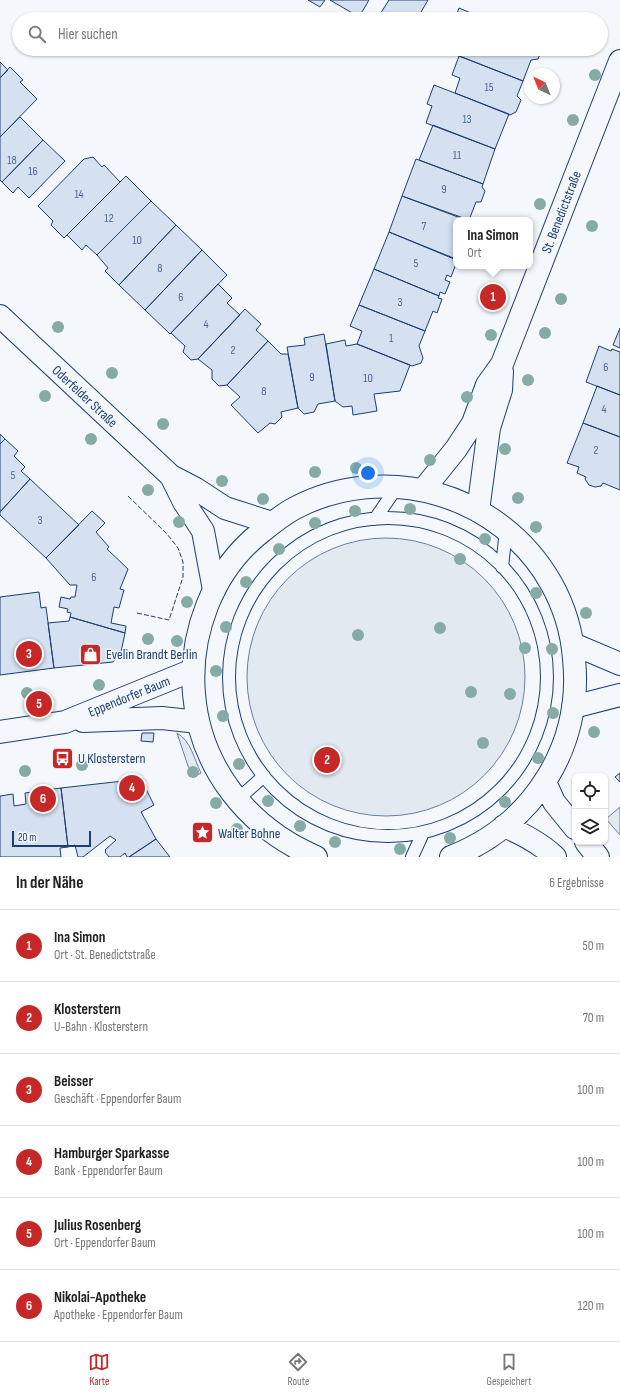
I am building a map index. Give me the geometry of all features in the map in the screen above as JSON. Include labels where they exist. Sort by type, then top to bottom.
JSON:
[{"type":"main road","name":"St. Benedictstraße","points":[[423,490],[456,449],[473,423],[487,385],[502,364],[620,61]]},
{"type":"main road","name":"Oderfelder Straße","points":[[0,316],[171,476],[196,489],[225,508],[272,523]]},
{"type":"main road","name":"St. Benedictstraße","points":[[478,511],[488,434],[501,390],[502,364]]},
{"type":"main road","name":"Oderfelder Straße","points":[[171,476],[184,502],[203,531],[214,590]]},
{"type":"main road","points":[[316,857],[297,849],[274,835],[253,816],[237,800],[214,764],[204,741],[195,708],[193,670],[197,638],[204,614],[214,590],[225,571],[254,537],[294,509],[318,498],[344,491],[374,487],[397,487],[423,490],[452,498],[478,511],[506,530],[533,558],[550,582],[562,608],[573,644],[576,676],[569,729],[559,757],[545,782],[522,810],[504,826],[483,842],[451,857]]},
{"type":"main road","points":[[573,644],[620,664]]},
{"type":"main road","name":"Eppendorfer Baum","points":[[65,722],[193,670]]},
{"type":"main road","points":[[573,707],[620,695]]},
{"type":"main road","name":"Eppendorfer Baum","points":[[0,732],[65,722],[162,718],[198,722]]},
{"type":"main road","points":[[545,782],[554,802],[572,824]]},
{"type":"main road","points":[[504,826],[534,840],[555,857]]},
{"type":"main road","points":[[588,845],[598,857]]},
{"type":"lane","points":[[375,519],[397,487]]},
{"type":"lane","points":[[375,519],[414,520],[434,525],[461,537],[478,547],[502,567],[511,576],[525,597],[538,625],[543,640],[547,677],[547,687],[542,718],[530,752],[505,787],[479,807],[464,816],[423,833],[409,836],[373,836],[352,833],[335,828],[320,821],[285,798],[264,776],[254,759],[244,738],[230,694],[229,661],[236,624],[252,591],[267,572],[299,545],[315,536],[345,525],[375,519]]},
{"type":"lane","points":[[502,567],[506,530]]},
{"type":"lane","points":[[237,800],[264,776]]},
{"type":"lane","points":[[412,857],[423,833]]},
{"type":"shaded area","points":[[372,538],[400,538],[413,540],[439,548],[452,554],[485,578],[502,600],[515,624],[523,650],[525,677],[523,704],[515,730],[502,754],[485,776],[463,793],[439,806],[413,814],[400,816],[372,816],[359,814],[333,806],[320,800],[287,776],[278,765],[263,743],[257,730],[249,704],[247,691],[247,663],[249,650],[257,624],[263,611],[287,578],[298,569],[320,554],[333,548],[359,540]]},
{"type":"shaded area","points":[[177,733],[182,736],[189,745],[201,773],[194,777],[188,766]]},
{"type":"shaded area","points":[[620,807],[620,835],[608,821],[608,817]]},
{"type":"building","points":[[308,0],[325,0],[320,7]]},
{"type":"building","points":[[330,0],[369,0],[362,12],[350,12]]},
{"type":"building","points":[[389,0],[428,0],[421,12],[381,12]]},
{"type":"building","points":[[459,8],[468,12],[458,12]]},
{"type":"building","points":[[459,56],[539,56],[538,59],[531,60],[528,68],[524,68],[523,81]]},
{"type":"building","points":[[459,56],[523,81],[517,96],[521,100],[516,112],[510,115],[455,93],[460,78],[452,75]]},
{"type":"building","points":[[0,62],[8,70],[0,78]]},
{"type":"building","points":[[10,67],[23,80],[20,82],[37,99],[0,137],[0,78]]},
{"type":"building","points":[[434,85],[509,114],[495,149],[426,123],[432,106],[427,104]]},
{"type":"building","points":[[20,117],[43,140],[2,182],[0,180],[0,137]]},
{"type":"building","points":[[433,125],[495,149],[483,184],[419,160]]},
{"type":"building","points":[[43,140],[65,161],[29,198],[18,187],[13,193],[2,182]]},
{"type":"building","points":[[93,157],[102,167],[104,165],[120,182],[64,238],[51,225],[53,221],[38,206],[84,159]]},
{"type":"building","points":[[416,159],[483,184],[482,187],[485,191],[481,202],[476,202],[470,217],[461,217],[402,196]]},
{"type":"building","points":[[126,176],[151,201],[97,255],[86,245],[82,250],[67,235]]},
{"type":"building","points":[[402,196],[458,217],[453,217],[453,258],[389,232]]},
{"type":"building","points":[[151,201],[176,225],[119,285],[105,271],[108,268],[97,255]]},
{"type":"building","points":[[176,225],[202,250],[145,310],[119,285]]},
{"type":"building","points":[[389,232],[453,259],[454,269],[451,277],[447,275],[445,280],[450,282],[445,294],[440,292],[439,296],[374,269]]},
{"type":"building","points":[[202,250],[227,275],[170,334],[145,310]]},
{"type":"building","points":[[374,269],[439,296],[438,298],[442,299],[437,313],[433,311],[425,331],[359,305]]},
{"type":"building","points":[[218,284],[232,298],[227,303],[240,315],[198,359],[191,360],[183,352],[185,346],[171,333]]},
{"type":"building","points":[[359,305],[425,331],[419,346],[423,358],[421,363],[412,366],[357,344],[362,331],[350,326]]},
{"type":"building","points":[[245,309],[261,324],[256,330],[268,341],[227,385],[219,386],[212,379],[212,370],[198,359]]},
{"type":"building","points":[[620,328],[620,348],[613,345]]},
{"type":"building","points":[[324,334],[335,401],[318,404],[314,412],[304,414],[298,408],[287,347],[305,345],[304,338]]},
{"type":"building","points":[[345,340],[346,346],[357,344],[410,365],[400,391],[374,394],[377,411],[353,415],[352,406],[343,407],[335,401],[326,344]]},
{"type":"building","points":[[268,341],[281,354],[288,354],[298,408],[281,412],[282,417],[275,424],[270,423],[258,433],[231,405],[240,397],[227,385]]},
{"type":"building","points":[[599,346],[611,351],[612,349],[620,352],[620,395],[586,382]]},
{"type":"building","points":[[597,386],[620,395],[620,437],[583,423]]},
{"type":"building","points":[[583,423],[620,437],[620,490],[603,483],[601,486],[595,487],[589,485],[585,479],[586,477],[577,473],[579,467],[567,463]]},
{"type":"building","points":[[0,434],[5,439],[0,444]]},
{"type":"building","points":[[5,439],[18,451],[14,456],[25,467],[21,471],[30,479],[0,512],[0,444]]},
{"type":"building","points":[[30,479],[79,525],[46,558],[0,515],[0,512]]},
{"type":"building","points":[[92,511],[105,523],[96,532],[109,547],[107,549],[128,569],[120,589],[124,590],[119,608],[114,607],[111,623],[126,626],[125,633],[70,617],[71,613],[67,612],[68,609],[59,607],[61,597],[70,599],[71,597],[75,597],[77,585],[70,585],[46,558]]},
{"type":"building","points":[[39,592],[41,608],[46,607],[54,668],[0,675],[0,597]]},
{"type":"building","points":[[70,617],[125,633],[121,652],[113,662],[54,668],[48,623],[69,621]]},
{"type":"building","points":[[142,733],[154,733],[153,742],[141,741]]},
{"type":"building","points":[[620,773],[620,782],[615,777]]},
{"type":"building","points":[[141,779],[154,805],[141,812],[156,839],[129,857],[127,857],[125,853],[120,857],[109,857],[105,850],[116,840],[110,836],[83,857],[78,857],[75,845],[68,847],[61,788]]},
{"type":"building","points":[[61,788],[68,847],[60,848],[61,857],[0,857],[0,796],[13,794],[14,806],[26,804],[25,793]]},
{"type":"building","points":[[156,839],[170,857],[129,857]]},
{"type":"fence","points":[[128,496],[167,534],[178,548],[183,562],[183,577],[169,620],[137,613]]},
{"type":"place","name":"Ina Simon","points":[[493,297]]},
{"type":"place","name":"Beisser","points":[[29,654]]},
{"type":"place","name":"Evelin Brandt Berlin","points":[[91,654]]},
{"type":"place","name":"Julius Rosenberg","points":[[39,704]]},
{"type":"place","name":"U Klosterstern","points":[[63,758]]},
{"type":"place","name":"Klosterstern","points":[[327,760]]},
{"type":"place","name":"Hamburger Sparkasse","points":[[132,788]]},
{"type":"place","name":"Nikolai-Apotheke","points":[[43,799]]},
{"type":"place","name":"Walter Bohne","points":[[203,833]]}]
